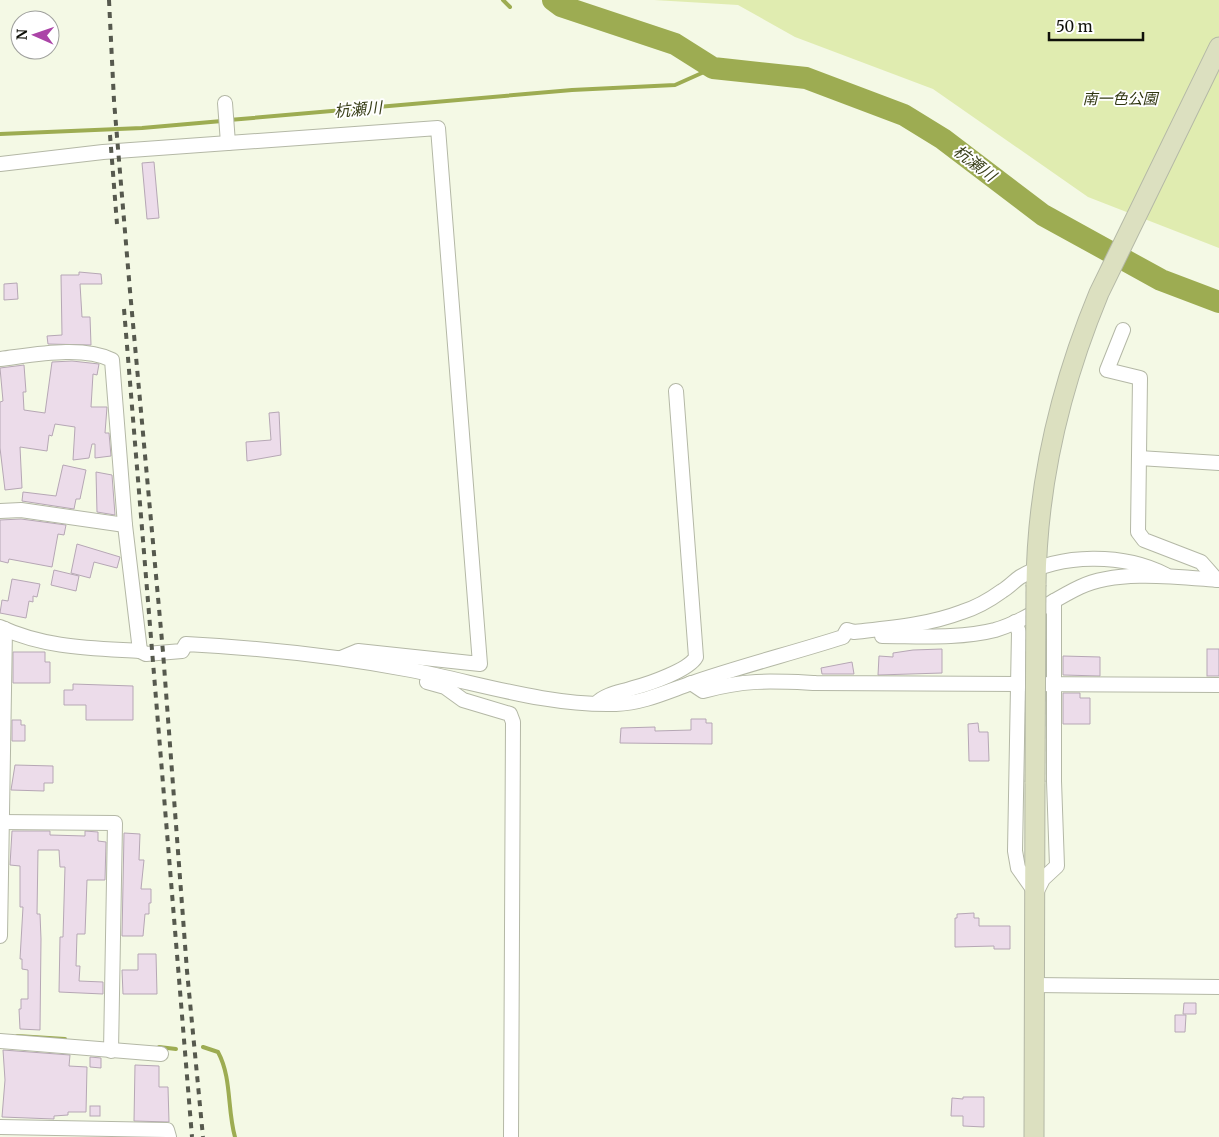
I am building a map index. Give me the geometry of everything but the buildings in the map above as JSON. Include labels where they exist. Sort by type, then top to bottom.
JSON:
[{"type":"street","points":[[1034,1137],[1036,569],[1039,512],[1048,454],[1063,392],[1082,335],[1103,285],[1219,46]]},
{"type":"street","points":[[225,103],[228,141]]},
{"type":"street","points":[[0,164],[103,152],[228,141],[438,128],[480,664],[358,651],[340,658]]},
{"type":"street","points":[[1123,330],[1107,370],[1112,373],[1140,378],[1138,532],[1144,540],[1201,562],[1218,580]]},
{"type":"street","points":[[0,359],[54,352],[102,355],[112,360],[125,525],[140,651]]},
{"type":"street","points":[[597,703],[609,695],[636,688],[690,666],[696,657],[676,392]]},
{"type":"street","points":[[1139,458],[1219,463]]},
{"type":"street","points":[[0,511],[20,510],[125,525]]},
{"type":"street","points":[[844,637],[847,630],[854,632],[903,626],[962,612],[1003,591],[1018,578],[1036,569],[1062,561],[1090,559],[1117,561],[1156,570],[1166,576]]},
{"type":"street","points":[[0,936],[2,628],[30,639],[64,647],[140,651],[146,654],[182,651],[186,644],[241,647],[340,658],[411,670],[554,702],[635,702],[667,693],[691,683],[844,637],[969,634],[998,629],[1015,622],[1082,585],[1139,576],[1218,580]]},
{"type":"street","points":[[1036,893],[1043,879],[1057,866],[1054,601]]},
{"type":"street","points":[[1015,622],[1019,632],[1015,851],[1018,868],[1036,893]]},
{"type":"street","points":[[411,670],[420,680],[445,687],[463,700],[510,714],[513,722],[511,1137]]},
{"type":"street","points":[[691,683],[703,691],[734,683],[764,680],[816,683],[1219,685]]},
{"type":"street","points":[[1,822],[115,823],[111,1051]]},
{"type":"street","points":[[1034,986],[1219,987]]},
{"type":"street","points":[[0,1042],[161,1054]]},
{"type":"street","points":[[0,1127],[64,1132],[167,1130],[169,1137]]},
{"type":"green space","name":"南一色公園","points":[[654,0],[1219,0],[1219,248],[1088,197],[933,89],[795,37],[738,5]]},
{"type":"waterway","points":[[503,0],[510,7]]},
{"type":"waterway","name":"杭瀬川","points":[[553,0],[561,6],[675,44],[713,68],[806,78],[904,115],[943,139],[1043,215],[1161,280],[1219,302]]},
{"type":"waterway","name":"杭瀬川","points":[[229,120],[572,90],[675,85],[713,68]]},
{"type":"waterway","name":"杭瀬川","points":[[0,134],[142,128],[222,121]]},
{"type":"waterway","points":[[17,1036],[65,1039]]},
{"type":"waterway","points":[[159,1047],[176,1049]]},
{"type":"waterway","points":[[203,1047],[218,1052],[222,1062],[235,1137]]},
{"type":"railway","points":[[109,0],[114,101],[163,652],[187,971],[203,1137]]},
{"type":"railway","points":[[110,135],[117,224]]},
{"type":"railway","points":[[124,309],[192,1137]]}]
